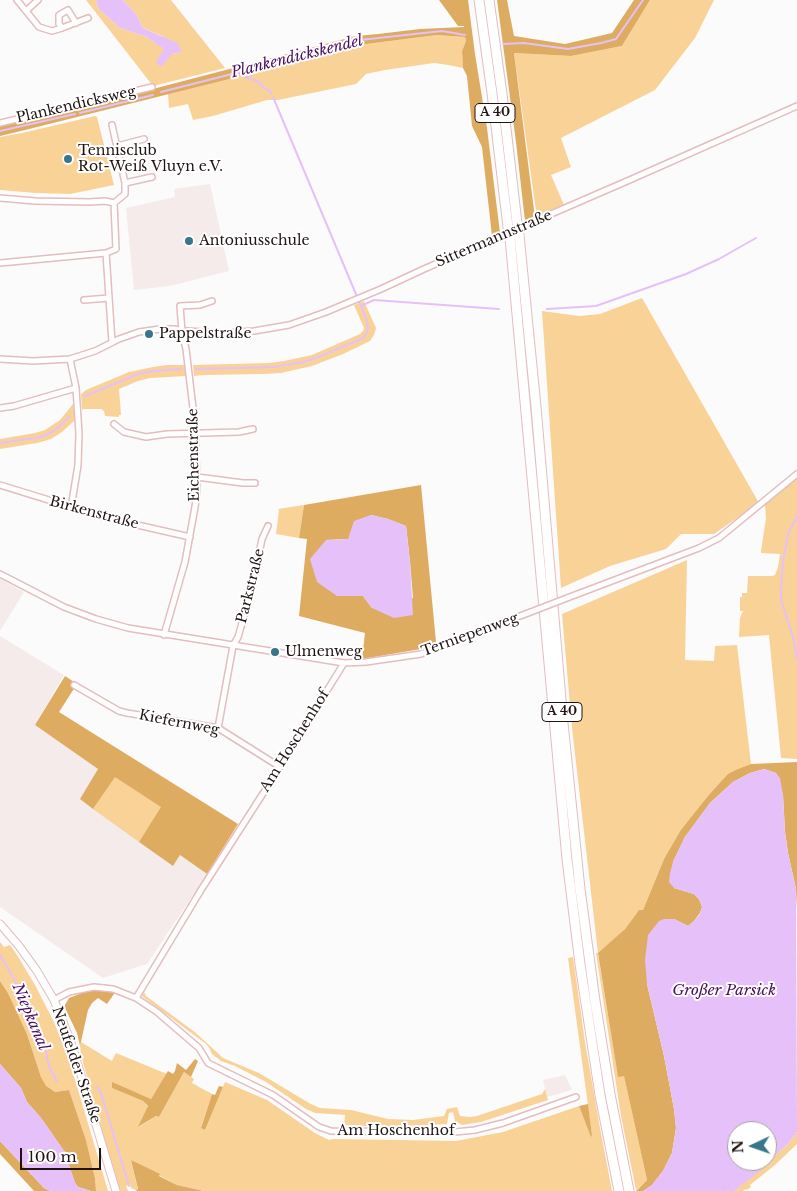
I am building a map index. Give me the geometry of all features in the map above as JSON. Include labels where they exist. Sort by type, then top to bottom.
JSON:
[{"type":"highway","name":"A 40","points":[[479,0],[508,227],[514,237]]},
{"type":"highway","name":"A 40","points":[[489,0],[517,222],[514,237],[567,859],[580,964],[600,1095],[624,1190]]},
{"type":"main road","name":"Neufelder Straße","points":[[0,924],[37,971],[54,1000],[71,1042],[116,1191]]},
{"type":"street","points":[[17,0],[39,26],[52,31],[88,18]]},
{"type":"street","points":[[26,11],[38,0]]},
{"type":"street","points":[[62,28],[59,24],[59,15],[68,10],[76,23]]},
{"type":"street","name":"Plankendicksweg","points":[[0,124],[152,87]]},
{"type":"street","name":"Sittermannstraße","points":[[0,359],[33,361],[70,359],[95,351],[112,342],[139,332],[160,329],[174,329],[182,332],[223,333],[254,331],[290,325],[358,299],[797,106]]},
{"type":"street","points":[[112,125],[125,184],[124,194],[114,203]]},
{"type":"street","points":[[117,146],[144,139]]},
{"type":"street","points":[[125,184],[152,177]]},
{"type":"street","points":[[0,198],[35,201],[105,201],[114,203]]},
{"type":"street","points":[[0,263],[106,253],[116,249],[114,203]]},
{"type":"street","points":[[106,253],[112,342]]},
{"type":"street","points":[[84,300],[109,298]]},
{"type":"street","points":[[182,332],[180,306],[212,302]]},
{"type":"street","name":"Eichenstraße","points":[[164,635],[185,562],[195,507],[197,477],[195,434],[186,349],[182,332]]},
{"type":"street","points":[[70,359],[76,388],[79,434],[78,465],[71,508]]},
{"type":"street","points":[[0,408],[14,406],[76,388]]},
{"type":"street","points":[[114,424],[124,432],[146,437],[167,434],[238,432],[253,429]]},
{"type":"street","name":"Terniepenweg","points":[[0,574],[64,607],[128,628],[344,663],[366,662],[421,654],[699,548],[719,538],[797,474]]},
{"type":"street","points":[[197,477],[255,483]]},
{"type":"street","name":"Birkenstraße","points":[[0,485],[107,518],[190,537]]},
{"type":"street","name":"Parkstraße","points":[[233,646],[238,637],[249,601],[262,539],[268,526]]},
{"type":"street","points":[[218,728],[233,646]]},
{"type":"street","name":"Am Hoschenhof","points":[[136,998],[206,882],[344,663]]},
{"type":"street","name":"Kiefernweg","points":[[74,685],[127,713],[218,728],[280,767]]},
{"type":"street","name":"Am Hoschenhof","points":[[54,1000],[69,992],[94,987],[113,989],[136,998],[157,1012],[199,1048],[208,1063],[273,1095],[319,1126],[332,1132],[455,1132],[475,1130],[503,1123],[576,1097]]},
{"type":"shaded area","points":[[86,0],[96,0],[98,8],[120,28],[147,37],[172,54],[182,52],[162,36],[143,28],[136,14],[123,0],[171,0],[225,68],[153,86]]},
{"type":"shaded area","points":[[439,0],[468,0],[500,233],[492,236],[482,147],[472,126],[467,76],[463,68],[462,51],[466,41],[465,37],[437,35],[351,46],[260,69],[229,79],[0,136],[0,126],[80,108],[356,36],[420,29],[464,27],[458,26]]},
{"type":"shaded area","points":[[497,0],[507,0],[514,36],[565,44],[612,33],[634,0],[650,0],[622,46],[571,56],[514,53],[534,210],[533,217],[525,221],[516,142]]},
{"type":"shaded area","points":[[650,0],[714,0],[695,38],[655,90],[561,138],[571,167],[551,175],[564,205],[537,218],[514,53],[571,56],[622,46]]},
{"type":"shaded area","points":[[437,35],[465,37],[466,41],[462,51],[463,68],[434,63],[385,70],[366,74],[356,84],[278,100],[267,100],[193,120],[188,104],[169,108],[168,94],[351,46]]},
{"type":"shaded area","name":"Tennisclub Rot-Weiß Vluyn e.V.","points":[[97,117],[114,185],[70,194],[0,190],[0,137]]},
{"type":"shaded area","name":"Antoniusschule","points":[[210,184],[229,271],[170,286],[134,290],[126,208],[175,197],[174,189]]},
{"type":"shaded area","points":[[642,298],[759,503],[714,534],[681,534],[666,549],[610,566],[561,588],[542,311],[579,316],[600,314]]},
{"type":"shaded area","points":[[364,301],[376,328],[374,335],[370,341],[343,354],[312,366],[281,373],[194,376],[193,365],[284,361],[312,355],[360,334],[364,328],[354,305]]},
{"type":"shaded area","points":[[167,365],[184,365],[186,376],[150,378],[119,389],[121,415],[119,417],[105,416],[104,411],[101,409],[82,410],[81,394],[86,390],[129,372]]},
{"type":"shaded area","points":[[73,404],[75,420],[51,439],[0,449],[0,439],[45,430],[60,420]]},
{"type":"shaded area","points":[[797,477],[797,759],[781,758],[769,635],[739,637],[740,618],[743,611],[740,611],[740,597],[742,597],[742,593],[747,593],[748,576],[772,576],[775,575],[778,567],[780,554],[761,553],[766,518],[765,505],[767,501]]},
{"type":"shaded area","points":[[421,485],[436,642],[421,649],[362,659],[365,633],[299,616],[307,539],[299,538],[304,505]],"holes":[[[371,515],[406,526],[413,598],[372,608],[363,596],[337,596],[326,540],[348,539]]]},
{"type":"shaded area","points":[[304,505],[299,538],[276,534],[278,509]]},
{"type":"shaded area","points":[[687,560],[685,660],[714,661],[715,646],[737,645],[751,764],[738,769],[708,796],[664,859],[643,910],[639,910],[625,929],[598,954],[618,1076],[624,1075],[647,1180],[636,1190],[621,1116],[596,953],[598,953],[572,728],[562,614]]},
{"type":"shaded area","points":[[0,579],[24,592],[0,631]]},
{"type":"shaded area","points":[[0,636],[64,675],[35,725],[98,769],[81,799],[173,866],[180,855],[207,874],[147,964],[103,978],[0,907]]},
{"type":"shaded area","points":[[65,676],[77,684],[59,712],[238,824],[207,874],[180,855],[173,866],[139,842],[161,807],[115,777],[93,809],[80,799],[98,769],[35,725]]},
{"type":"shaded area","points":[[797,762],[797,910],[796,889],[785,832],[783,795],[776,773],[764,769],[750,773],[733,782],[710,803],[685,837],[673,862],[674,888],[694,894],[699,899],[702,907],[700,913],[688,926],[674,919],[647,984],[664,1056],[676,1128],[672,1153],[663,1171],[652,1185],[643,1191],[636,1191],[647,1180],[624,1076],[618,1077],[598,953],[625,929],[639,910],[643,910],[664,859],[681,830],[728,774],[751,764]]},
{"type":"shaded area","points":[[115,776],[162,807],[139,842],[93,809]]},
{"type":"shaded area","points":[[0,942],[4,947],[10,945],[17,955],[54,1022],[71,1066],[108,1191],[96,1191],[95,1178],[86,1140],[69,1090],[55,1092],[46,1087],[41,1077],[27,1034],[8,993],[0,981]]},
{"type":"shaded area","points":[[573,957],[585,1042],[612,1191],[204,1191],[177,1185],[131,1160],[138,1190],[131,1188],[130,1185],[126,1186],[128,1191],[120,1191],[88,1085],[81,1055],[81,1042],[112,1061],[116,1053],[167,1074],[151,1099],[112,1083],[112,1088],[143,1101],[148,1107],[139,1127],[156,1116],[159,1117],[184,1072],[194,1079],[192,1083],[212,1094],[201,1127],[205,1130],[225,1082],[267,1100],[315,1133],[329,1140],[456,1141],[503,1132],[579,1106],[591,1136],[568,958]]},
{"type":"shaded area","points":[[0,981],[8,993],[27,1034],[41,1077],[46,1086],[55,1092],[69,1090],[86,1140],[95,1178],[96,1191],[78,1187],[64,1151],[41,1118],[27,1102],[21,1088],[0,1064]]},
{"type":"shaded area","points":[[90,990],[116,991],[107,1004],[98,998],[92,1003],[88,1010],[80,1046],[77,1033],[65,1005],[69,998]]},
{"type":"shaded area","points":[[144,992],[146,996],[196,1033],[223,1058],[259,1073],[320,1108],[351,1110],[388,1119],[413,1120],[444,1116],[447,1109],[457,1107],[460,1116],[477,1116],[542,1094],[545,1089],[548,1100],[481,1122],[462,1125],[455,1121],[453,1112],[449,1113],[447,1124],[386,1127],[344,1125],[345,1115],[315,1113],[266,1082],[221,1061],[212,1054],[206,1044],[143,997]]},
{"type":"shaded area","points":[[195,1059],[198,1061],[191,1077],[184,1072],[159,1117],[156,1116],[138,1127],[148,1106],[143,1101],[112,1088],[112,1082],[151,1099],[168,1071],[173,1074],[177,1063],[186,1070]]},
{"type":"shaded area","points":[[565,1075],[572,1090],[547,1097],[543,1080]]},
{"type":"shaded area","points":[[219,1086],[223,1087],[205,1130],[201,1128],[212,1094],[215,1095]]},
{"type":"shaded area","points":[[588,1104],[592,1135],[591,1137],[579,1106]]},
{"type":"shaded area","points":[[797,1132],[797,1144],[777,1163],[777,1154]]},
{"type":"shaded area","points":[[0,1141],[44,1188],[50,1191],[34,1191],[0,1154]]},
{"type":"shaded area","points":[[131,1160],[160,1174],[159,1176],[177,1185],[204,1191],[137,1191]]},
{"type":"shaded area","points":[[757,1171],[768,1171],[750,1185],[751,1187],[747,1190],[734,1191]]},
{"type":"water","points":[[96,0],[123,0],[136,14],[143,28],[177,43],[182,52],[172,54],[161,67],[156,62],[164,49],[147,37],[120,28],[98,8]]},
{"type":"water","points":[[371,515],[406,526],[413,615],[394,618],[372,608],[363,596],[337,596],[317,582],[310,559],[326,540],[348,539],[354,521]]},
{"type":"water","name":"Großer Parsick","points":[[764,769],[776,773],[780,778],[788,853],[796,889],[797,1132],[777,1154],[777,1121],[727,1121],[727,1171],[760,1171],[734,1191],[643,1191],[652,1185],[663,1171],[672,1153],[676,1128],[664,1056],[647,984],[645,960],[648,935],[659,921],[674,919],[688,926],[700,914],[702,907],[699,899],[694,894],[674,888],[669,882],[670,873],[685,837],[710,803],[733,782],[750,773]]},
{"type":"water","points":[[0,1064],[21,1088],[27,1102],[41,1118],[64,1151],[75,1183],[78,1187],[91,1191],[50,1191],[44,1188],[0,1141]]},
{"type":"waterway","name":"Plankendickskendel","points":[[503,44],[524,43],[568,49],[616,39],[643,0]]},
{"type":"waterway","name":"Plankendickskendel","points":[[161,92],[351,41],[442,31],[465,35]]},
{"type":"waterway","points":[[236,73],[259,82],[271,94]]},
{"type":"waterway","name":"Plankendickskendel","points":[[80,113],[153,95]]},
{"type":"waterway","points":[[273,97],[361,306]]},
{"type":"waterway","name":"Plankendickskendel","points":[[0,131],[75,114]]},
{"type":"waterway","points":[[547,309],[596,306],[686,274],[719,259],[756,238]]},
{"type":"waterway","points":[[196,369],[274,367],[304,362],[321,356],[363,338],[368,328],[361,306],[374,300],[499,309]]},
{"type":"waterway","points":[[85,396],[138,374],[181,369]]},
{"type":"waterway","points":[[0,443],[41,437],[54,431],[69,417]]},
{"type":"waterway","name":"Niepkanal","points":[[797,517],[789,531],[783,561],[781,591],[781,600],[793,637],[797,658]]},
{"type":"waterway","name":"Niepkanal","points":[[0,955],[18,986],[40,1035],[50,1069],[57,1081]]},
{"type":"waterway","name":"Niepkanal","points":[[96,1087],[100,1090],[129,1186]]},
{"type":"place","name":"Tennisclub Rot-Weiß Vluyn e.V.","points":[[68,159]]},
{"type":"place","name":"Antoniusschule","points":[[189,241]]},
{"type":"place","name":"Pappelstraße","points":[[149,334]]},
{"type":"place","name":"Ulmenweg","points":[[275,652]]}]
